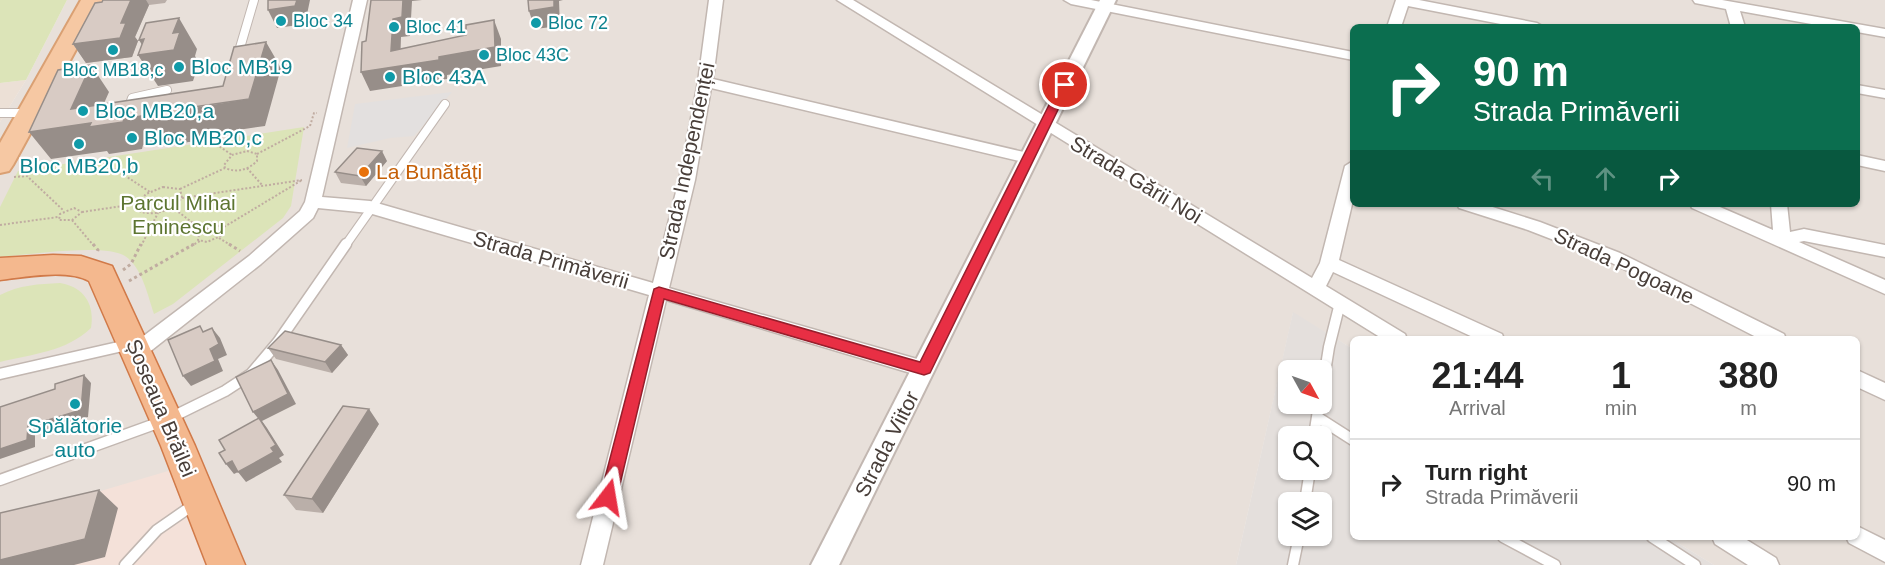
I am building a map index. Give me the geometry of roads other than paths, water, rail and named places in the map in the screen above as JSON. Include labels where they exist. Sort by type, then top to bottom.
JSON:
[{"type":"highway","points":[[0,269],[45,266],[98,278]]},
{"type":"highway","name":"Șoseaua Brăilei","points":[[98,278],[134,348],[226,565]]},
{"type":"highway","points":[[0,288],[98,278]]},
{"type":"main road","points":[[4,171],[30,113],[92,0]]},
{"type":"street","points":[[134,348],[255,260],[307,214],[313,202],[360,0]]},
{"type":"street","name":"Strada Independenței","points":[[592,565],[687,180],[705,82],[716,0]]},
{"type":"street","name":"Strada Gării Noi","points":[[844,0],[1393,336]]},
{"type":"street","points":[[1071,0],[1107,3],[1350,55]]},
{"type":"street","points":[[1700,0],[1834,24]]},
{"type":"street","points":[[1793,0],[1801,18]]},
{"type":"street","points":[[1395,24],[1403,1],[1522,24]]},
{"type":"street","name":"Strada Viitor","points":[[825,565],[1107,3]]},
{"type":"street","points":[[1732,6],[1737,24]]},
{"type":"street","points":[[1860,29],[1885,33]]},
{"type":"street","points":[[705,82],[1028,158]]},
{"type":"street","points":[[1860,90],[1885,94]]},
{"type":"street","points":[[1860,161],[1885,166]]},
{"type":"street","points":[[1316,288],[1329,262],[1350,180]]},
{"type":"street","name":"Strada Primăverii","points":[[313,202],[370,207],[924,369]]},
{"type":"street","name":"Strada Pogoane","points":[[1474,207],[1534,226],[1614,257],[1771,336]]},
{"type":"street","points":[[1705,207],[1885,287]]},
{"type":"street","points":[[1780,207],[1782,222],[1781,240]]},
{"type":"street","points":[[1781,240],[1804,235],[1885,251]]},
{"type":"street","points":[[1329,262],[1489,336]]},
{"type":"street","points":[[1860,380],[1885,392]]},
{"type":"street","points":[[1860,538],[1885,552]]},
{"type":"street","points":[[1728,540],[1768,565]]},
{"type":"lane","points":[[234,67],[254,0]]},
{"type":"lane","points":[[134,116],[128,112],[132,98],[167,90]]},
{"type":"lane","points":[[0,480],[166,420],[225,391],[251,374],[278,342],[370,207],[445,104]]},
{"type":"lane","points":[[0,113],[30,113]]},
{"type":"lane","points":[[1327,360],[1340,303]]},
{"type":"lane","points":[[0,374],[134,348]]},
{"type":"lane","points":[[1316,426],[1317,414]]},
{"type":"lane","points":[[1317,417],[1350,438]]},
{"type":"lane","points":[[125,565],[156,528],[200,500]]},
{"type":"lane","points":[[1509,540],[1555,565]]},
{"type":"lane","points":[[1657,540],[1695,565]]},
{"type":"lane","points":[[1293,565],[1297,546]]},
{"type":"place","name":"Bloc 34","points":[[281,21]]},
{"type":"place","name":"Bloc 72","points":[[536,23]]},
{"type":"place","name":"Bloc 41","points":[[394,27]]},
{"type":"place","name":"Bloc MB18,c","points":[[113,50]]},
{"type":"place","name":"Bloc 43C","points":[[484,55]]},
{"type":"place","name":"Bloc MB19","points":[[179,67]]},
{"type":"place","name":"Bloc 43A","points":[[390,77]]},
{"type":"place","name":"Bloc MB20,a","points":[[83,111]]},
{"type":"place","name":"Bloc MB20,c","points":[[132,138]]},
{"type":"place","name":"Bloc MB20,b","points":[[79,144]]},
{"type":"place","name":"La Bunătăți","points":[[364,172]]},
{"type":"place","name":"Spălătorie auto","points":[[75,404]]},
{"type":"park label","name":"Parcul Mihai Eminescu","points":[[178,215]]}]
